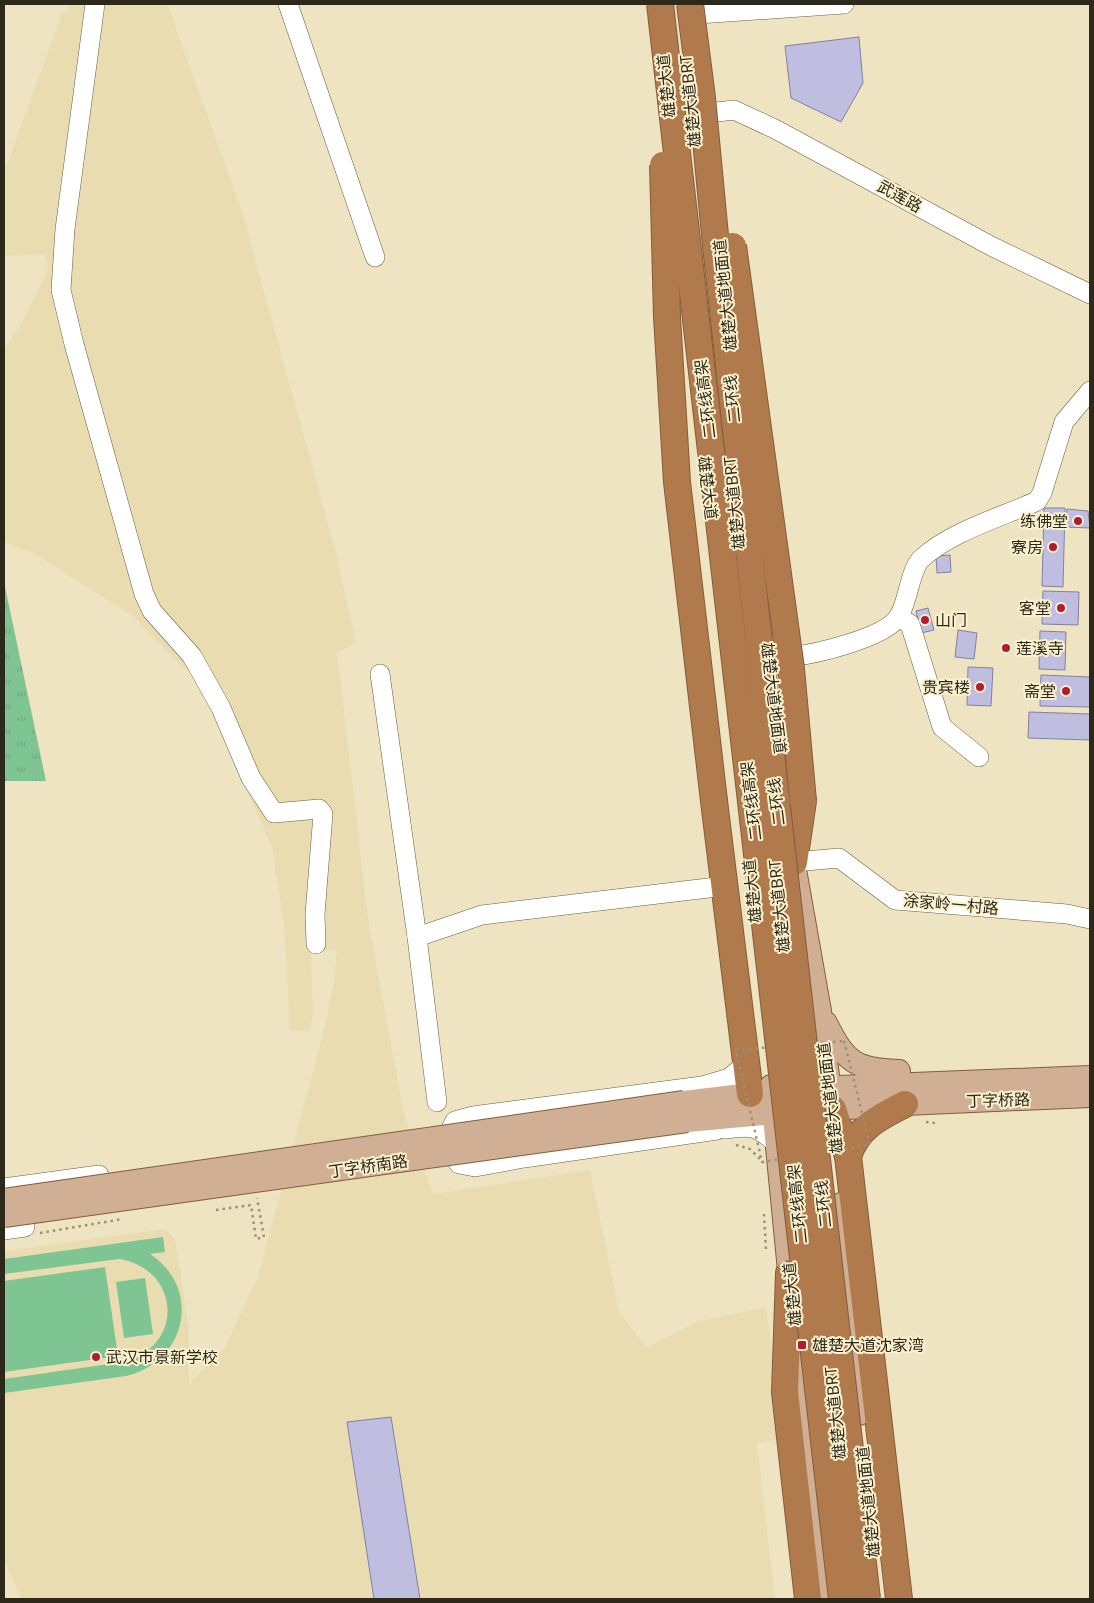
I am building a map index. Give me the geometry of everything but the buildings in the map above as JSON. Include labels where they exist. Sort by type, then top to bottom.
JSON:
[{"type":"highway","name":"二环线高架","points":[[659,4],[842,1599]]},
{"type":"highway","name":"二环线","points":[[691,6],[705,106],[717,256],[772,763],[867,1599]]},
{"type":"highway","points":[[670,102],[662,166],[667,318],[677,482],[725,886],[737,1054],[738,1112]]},
{"type":"highway","points":[[705,106],[718,141],[790,657],[803,801],[794,862]]},
{"type":"highway","points":[[831,1098],[862,1152]]},
{"type":"highway","points":[[899,1599],[879,1438],[862,1152],[855,1138],[868,1124],[912,1113]]},
{"type":"highway","points":[[789,1273],[785,1360],[788,1430],[808,1599]]},
{"type":"main road","name":"雄楚大道","points":[[659,4],[694,380],[716,547],[738,1112],[774,1114],[789,1273],[828,1599]]},
{"type":"main road","name":"雄楚大道地面道","points":[[705,106],[730,348],[794,862],[820,1011],[831,1098],[857,1397],[878,1599]]},
{"type":"main road","points":[[820,1011],[840,1047],[853,1062],[872,1070],[908,1071],[922,1082]]},
{"type":"main road","name":"丁字桥路","points":[[831,1098],[922,1082],[1090,1077]]},
{"type":"main road","points":[[738,1112],[800,1089],[831,1098]]},
{"type":"main road","name":"丁字桥路","points":[[831,1098],[912,1113],[1090,1096]]},
{"type":"main road","points":[[738,1112],[774,1114],[804,1112],[831,1098]]},
{"type":"main road","name":"丁字桥南路","points":[[9,1191],[686,1112],[738,1112]]},
{"type":"main road","name":"丁字桥南路","points":[[4,1216],[686,1112]]},
{"type":"street","points":[[95,4],[65,229],[61,290],[74,344],[141,584],[152,611],[192,656],[221,708],[251,778],[274,813],[318,809],[322,814],[315,914],[316,944]]},
{"type":"street","points":[[288,4],[375,257]]},
{"type":"street","points":[[691,6],[844,4]]},
{"type":"street","name":"雄楚大道BRT","points":[[691,6],[800,1089],[804,1112],[854,1599]]},
{"type":"street","name":"武莲路","points":[[705,106],[734,110],[775,129],[991,246],[1090,294]]},
{"type":"street","points":[[979,757],[942,727],[908,621],[919,561],[942,543],[1037,501],[1042,493],[1064,422],[1090,392]]},
{"type":"street","points":[[790,657],[816,654],[908,621]]},
{"type":"street","points":[[380,674],[417,937],[437,1102]]},
{"type":"street","name":"涂家岭一村路","points":[[794,862],[839,858],[896,900],[1067,914],[1090,919]]},
{"type":"street","points":[[417,937],[482,915],[725,886]]},
{"type":"street","points":[[737,1054],[729,1078],[702,1086],[473,1116],[455,1121],[448,1132],[450,1150],[459,1164],[475,1167],[738,1112]]},
{"type":"street","points":[[702,1086],[738,1112],[747,1126],[762,1131],[776,1143]]},
{"type":"street","points":[[4,1230],[25,1227],[9,1191],[100,1175]]},
{"type":"path","points":[[737,1054],[844,1041],[862,1152]]},
{"type":"path","points":[[738,1112],[750,1149],[762,1162],[763,1171]]},
{"type":"path","points":[[912,1113],[935,1123]]},
{"type":"path","points":[[862,1152],[874,1138]]},
{"type":"path","points":[[216,1210],[251,1205],[256,1238],[264,1237],[257,1196]]},
{"type":"path","points":[[764,1211],[766,1250]]},
{"type":"shaded area","points":[[69,4],[167,4],[241,208],[335,549],[356,643],[337,652],[369,926],[404,1114],[433,1194],[590,1170],[619,1312],[647,1348],[699,1321],[766,1307],[783,1439],[757,1443],[775,1599],[21,1599],[4,1559],[4,1251],[165,1229],[175,1239],[189,1329],[189,1384],[224,1349],[258,1277],[324,1030],[333,988],[337,950],[311,952],[313,1012],[310,1032],[290,1030],[284,924],[272,847],[200,684],[133,616],[35,554],[4,542],[4,349],[20,326],[48,270],[45,254],[4,256],[4,172],[62,13],[67,13]]},
{"type":"green space","points":[[4,582],[46,781],[4,781]]},
{"type":"green space","points":[[163,1237],[165,1252],[150,1254],[167,1269],[177,1286],[182,1304],[180,1323],[174,1340],[163,1356],[146,1368],[126,1376],[4,1393],[4,1379],[123,1362],[143,1354],[157,1341],[165,1325],[168,1309],[164,1292],[154,1277],[140,1266],[119,1259],[4,1274],[4,1259]]},
{"type":"green space","points":[[105,1267],[118,1356],[4,1372],[4,1281]]},
{"type":"green space","points":[[145,1278],[153,1334],[124,1338],[116,1282]]},
{"type":"place","name":"练佛堂","points":[[1078,521]]},
{"type":"place","name":"寮房","points":[[1053,547]]},
{"type":"place","name":"客堂","points":[[1061,608]]},
{"type":"place","name":"山门","points":[[925,620]]},
{"type":"place","name":"莲溪寺","points":[[1006,648]]},
{"type":"place","name":"贵宾楼","points":[[980,687]]},
{"type":"place","name":"斋堂","points":[[1066,691]]},
{"type":"place","name":"雄楚大道沈家湾","points":[[802,1345]]},
{"type":"place","name":"武汉市景新学校","points":[[96,1357]]}]
